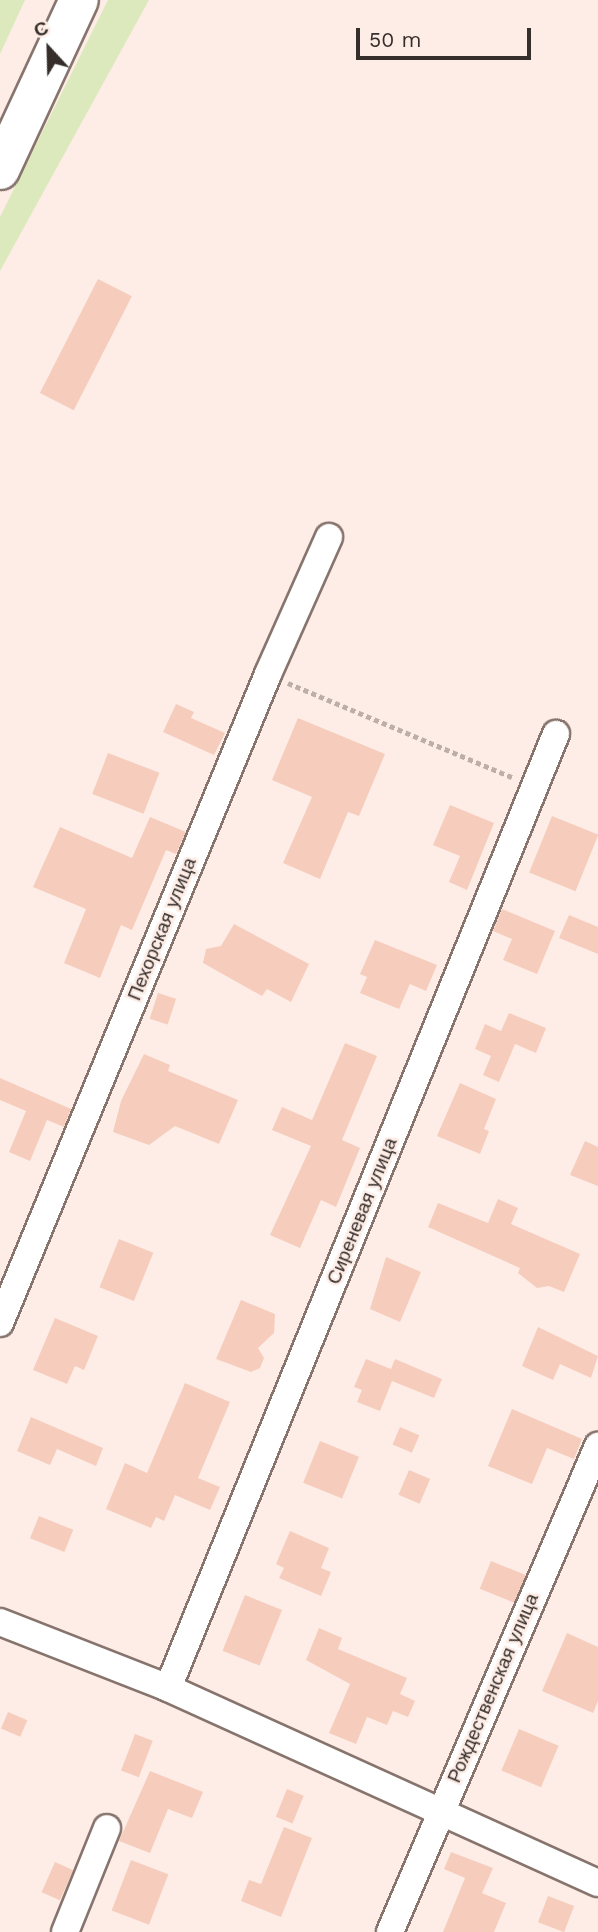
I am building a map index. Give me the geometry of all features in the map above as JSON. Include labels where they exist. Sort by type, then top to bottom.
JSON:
[{"type":"main road","points":[[0,170],[79,0]]},
{"type":"street","name":"Пехорская улица","points":[[0,1324],[268,674],[329,537]]},
{"type":"street","name":"Сиреневая улица","points":[[168,1688],[556,734]]},
{"type":"street","name":"Рождественская улица","points":[[390,1932],[598,1446]]},
{"type":"street","points":[[0,1622],[168,1688],[598,1883]]},
{"type":"street","points":[[65,1932],[107,1828]]},
{"type":"path","points":[[268,674],[535,787]]},
{"type":"green space","points":[[0,0],[25,0],[0,54]]},
{"type":"green space","points":[[108,0],[149,0],[0,271],[0,217]]},
{"type":"building","points":[[98,279],[132,296],[74,410],[40,393]]},
{"type":"building","points":[[176,704],[194,712],[191,718],[225,733],[214,755],[163,732]]},
{"type":"building","points":[[298,718],[385,754],[359,816],[348,812],[320,879],[283,863],[312,797],[272,780]]},
{"type":"building","points":[[108,753],[159,773],[144,814],[92,794]]},
{"type":"building","points":[[450,805],[494,823],[467,890],[449,882],[460,856],[433,845]]},
{"type":"building","points":[[552,816],[598,835],[576,891],[529,873]]},
{"type":"building","points":[[150,817],[186,832],[176,854],[166,850],[132,930],[121,925],[100,978],[64,963],[86,909],[33,887],[60,827],[132,858]]},
{"type":"building","points":[[502,909],[555,931],[537,974],[503,960],[512,939],[493,931]]},
{"type":"building","points":[[569,915],[598,927],[598,954],[559,938]]},
{"type":"building","points":[[234,924],[309,964],[291,1002],[267,989],[262,996],[203,963],[206,949],[221,946]]},
{"type":"building","points":[[375,940],[437,965],[426,991],[410,984],[399,1009],[360,993],[367,977],[360,974]]},
{"type":"building","points":[[158,993],[176,999],[168,1025],[150,1019]]},
{"type":"building","points":[[509,1013],[546,1028],[536,1053],[515,1044],[499,1082],[483,1075],[491,1056],[475,1049],[485,1024],[501,1031]]},
{"type":"building","points":[[345,1043],[377,1056],[342,1140],[360,1148],[336,1207],[321,1200],[300,1248],[270,1235],[311,1146],[272,1130],[282,1107],[312,1120]]},
{"type":"building","points":[[144,1054],[170,1065],[168,1071],[238,1100],[219,1144],[175,1126],[149,1145],[113,1132],[121,1101]]},
{"type":"building","points":[[0,1078],[71,1109],[64,1127],[47,1120],[30,1161],[9,1152],[26,1111],[0,1100]]},
{"type":"building","points":[[460,1083],[496,1099],[484,1129],[489,1131],[480,1154],[437,1136]]},
{"type":"building","points":[[585,1141],[598,1147],[598,1186],[570,1175]]},
{"type":"building","points":[[498,1199],[518,1208],[511,1224],[580,1254],[564,1292],[549,1286],[537,1288],[518,1273],[520,1268],[428,1227],[438,1203],[488,1223]]},
{"type":"building","points":[[119,1239],[153,1253],[134,1301],[100,1287]]},
{"type":"building","points":[[386,1257],[421,1272],[400,1322],[370,1309]]},
{"type":"building","points":[[241,1300],[275,1314],[274,1333],[258,1348],[264,1358],[260,1368],[251,1372],[216,1359]]},
{"type":"building","points":[[55,1318],[98,1336],[84,1370],[75,1366],[67,1384],[33,1370]]},
{"type":"building","points":[[538,1327],[598,1356],[591,1378],[560,1364],[553,1380],[522,1366]]},
{"type":"building","points":[[366,1359],[391,1369],[395,1359],[442,1379],[434,1398],[392,1381],[380,1411],[357,1402],[362,1390],[354,1387]]},
{"type":"building","points":[[185,1383],[230,1402],[198,1478],[220,1487],[210,1510],[175,1495],[164,1521],[156,1517],[151,1528],[106,1509],[125,1463],[147,1473]]},
{"type":"building","points":[[512,1409],[582,1439],[574,1459],[547,1448],[532,1484],[488,1466]]},
{"type":"building","points":[[31,1417],[103,1448],[96,1466],[57,1449],[50,1465],[17,1451]]},
{"type":"building","points":[[400,1427],[419,1435],[412,1453],[393,1444]]},
{"type":"building","points":[[320,1441],[359,1457],[342,1498],[303,1483]]},
{"type":"building","points":[[409,1470],[430,1479],[420,1504],[398,1495]]},
{"type":"building","points":[[39,1516],[73,1530],[64,1552],[30,1538]]},
{"type":"building","points":[[290,1531],[329,1548],[321,1568],[331,1572],[321,1596],[279,1578],[284,1568],[276,1564]]},
{"type":"building","points":[[491,1561],[526,1575],[515,1603],[480,1589]]},
{"type":"building","points":[[245,1595],[282,1610],[260,1666],[223,1651]]},
{"type":"building","points":[[319,1628],[342,1638],[338,1649],[407,1678],[400,1694],[415,1701],[408,1717],[393,1711],[387,1725],[367,1717],[356,1744],[329,1733],[350,1684],[306,1660]]},
{"type":"building","points":[[567,1633],[598,1647],[598,1701],[593,1713],[542,1691]]},
{"type":"building","points":[[8,1712],[27,1720],[20,1737],[1,1729]]},
{"type":"building","points":[[519,1729],[559,1746],[541,1787],[501,1770]]},
{"type":"building","points":[[135,1734],[153,1741],[139,1777],[121,1770]]},
{"type":"building","points":[[150,1771],[203,1792],[192,1818],[168,1809],[150,1853],[119,1841]]},
{"type":"building","points":[[287,1789],[304,1796],[292,1824],[276,1817]]},
{"type":"building","points":[[284,1827],[312,1838],[281,1917],[241,1901],[249,1880],[261,1884]]},
{"type":"building","points":[[451,1852],[493,1868],[482,1893],[506,1903],[494,1932],[443,1932],[465,1878],[444,1869]]},
{"type":"building","points":[[131,1860],[168,1874],[149,1925],[112,1910]]},
{"type":"building","points":[[55,1862],[73,1870],[60,1900],[42,1892]]},
{"type":"building","points":[[548,1896],[574,1906],[564,1932],[538,1922]]}]
